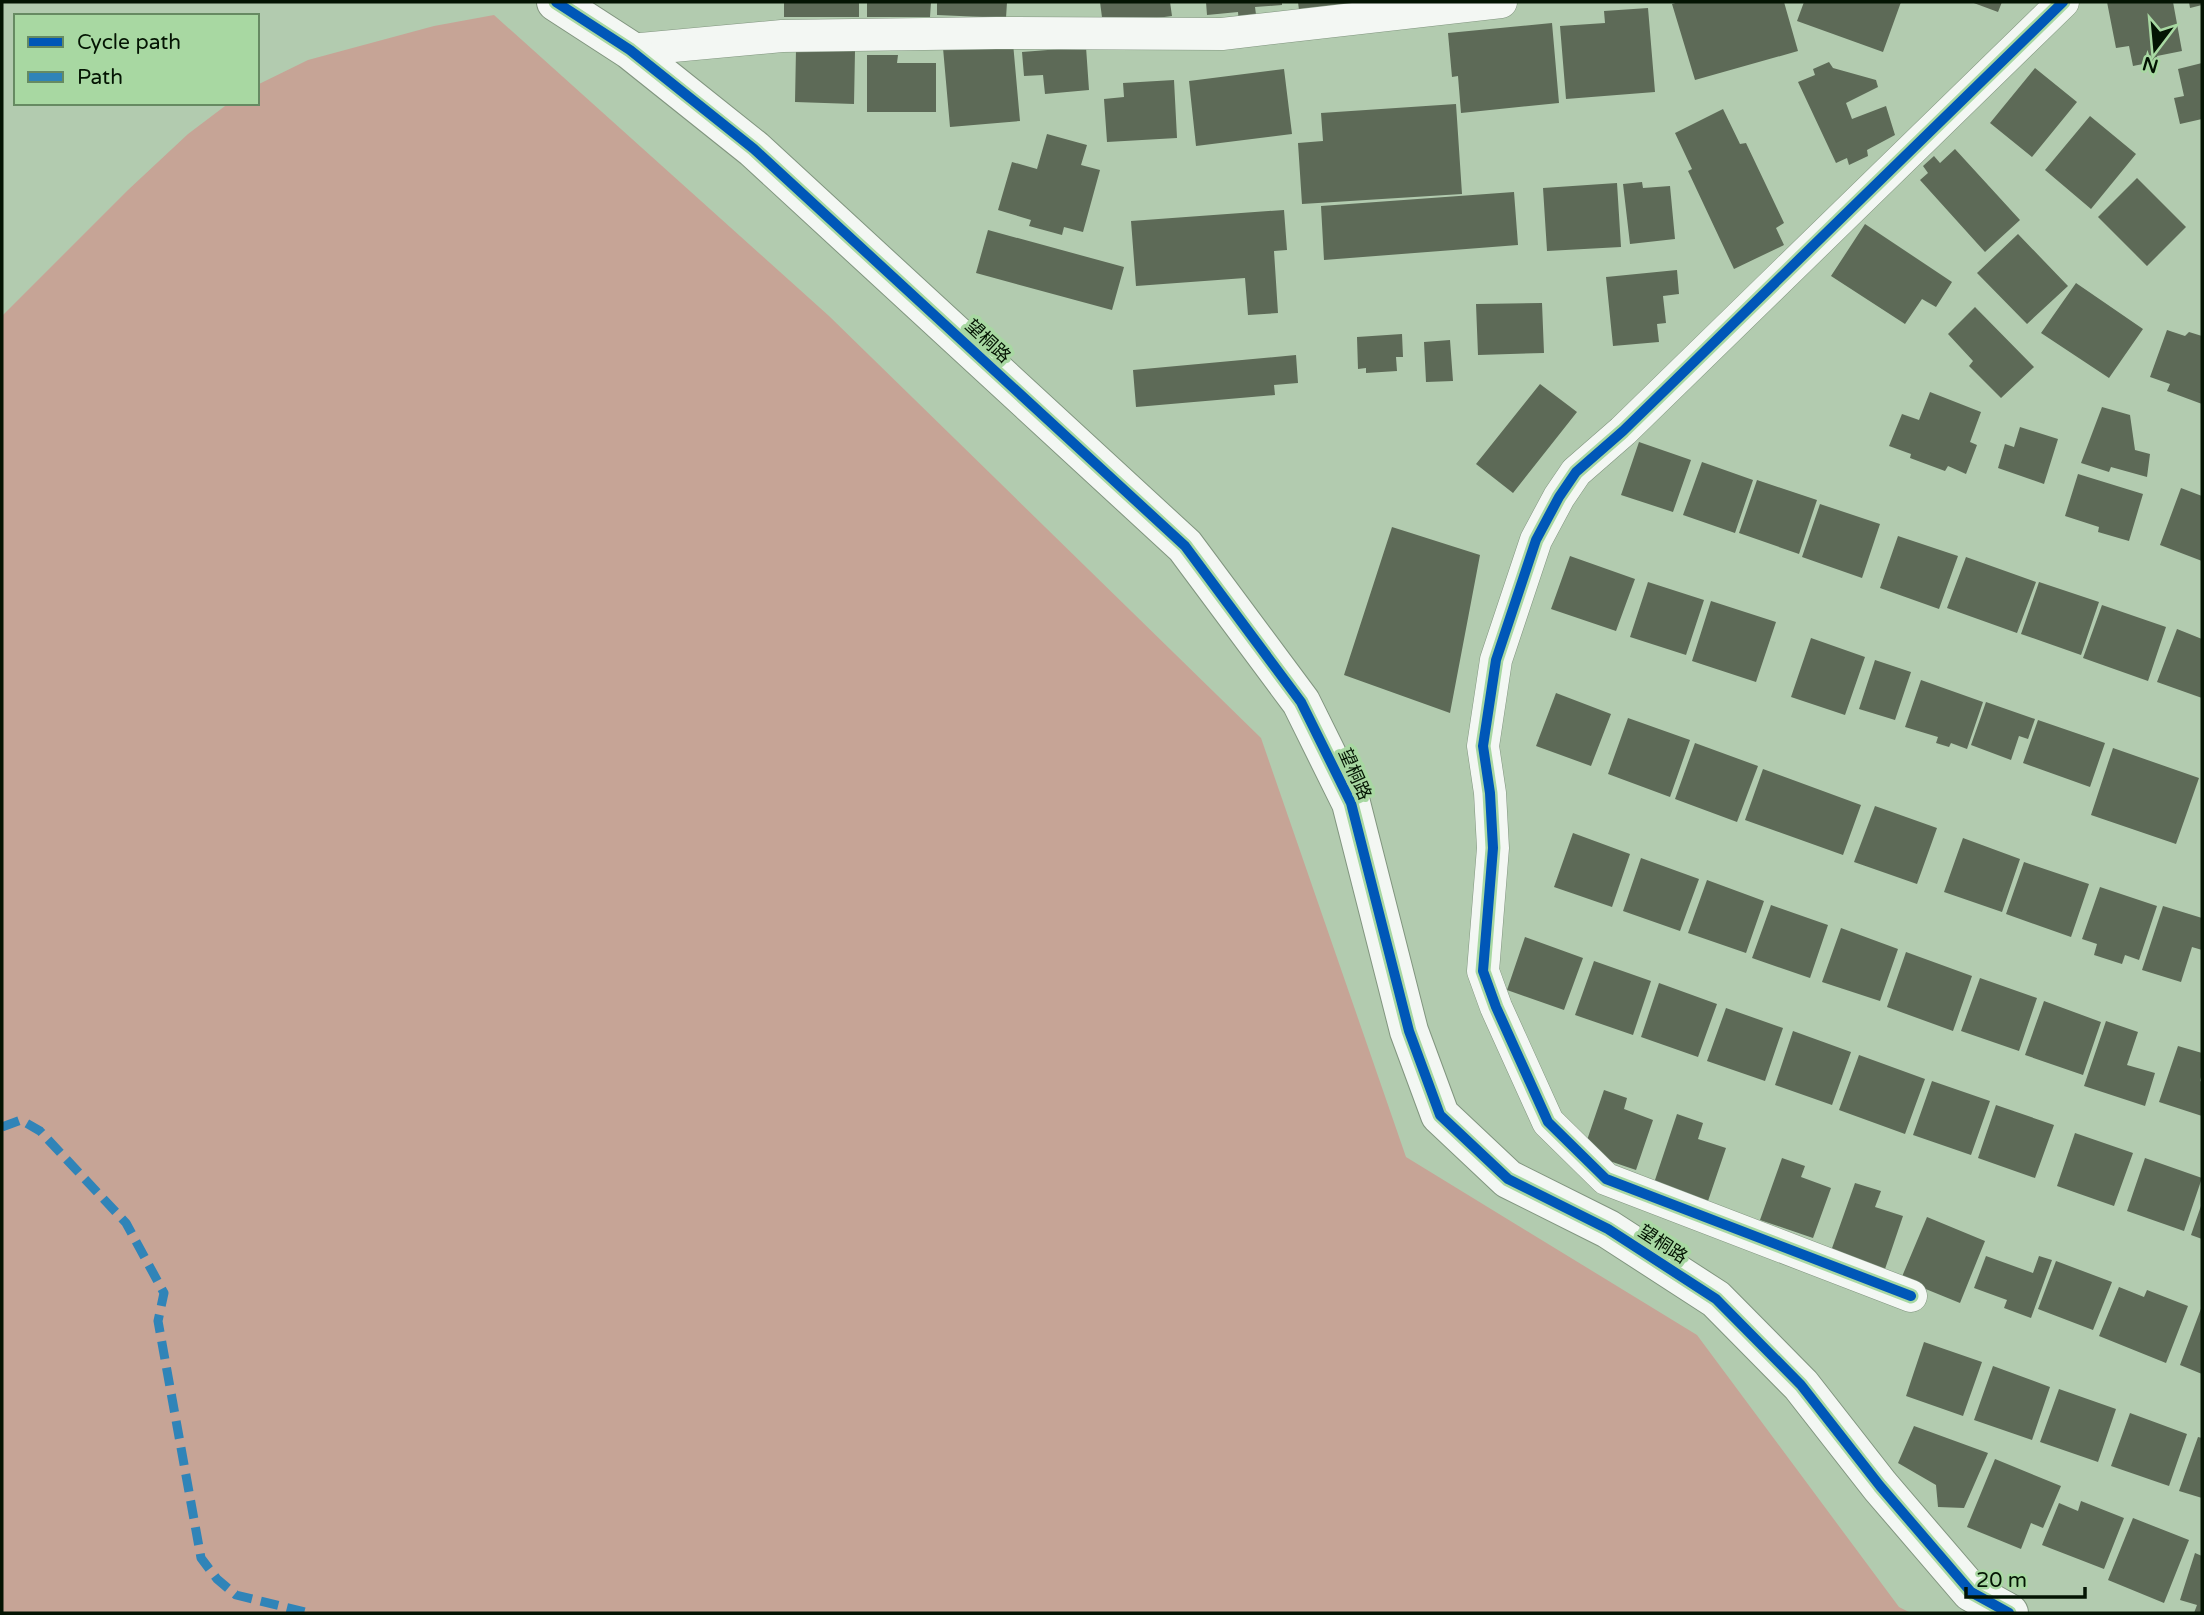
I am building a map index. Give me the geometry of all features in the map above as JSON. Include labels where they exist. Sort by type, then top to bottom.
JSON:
[{"type":"main road","name":"望桐路","points":[[556,2],[631,50],[754,149],[1185,546],[1301,702],[1351,803],[1409,1031],[1440,1115],[1508,1179],[1608,1229],[1716,1299],[1801,1385],[1880,1486],[1971,1592],[2009,1613]]},
{"type":"street","points":[[631,50],[782,36],[1223,34],[1501,2]]},
{"type":"street","points":[[1910,1296],[1606,1179],[1548,1122],[1496,1007],[1483,971],[1493,848],[1490,793],[1483,746],[1496,660],[1536,540],[1559,496],[1576,472],[1623,431],[2063,2]]},
{"type":"shaded area","points":[[494,15],[829,316],[1261,738],[1406,1157],[1697,1335],[1899,1607],[1911,1613],[2,1613],[2,316],[128,190],[188,134],[226,105],[259,105],[259,84],[308,60],[434,26]]},
{"type":"building","points":[[784,2],[859,2],[859,17],[784,17]]},
{"type":"building","points":[[867,2],[931,2],[930,17],[867,17]]},
{"type":"building","points":[[937,2],[1007,2],[1006,18],[937,15]]},
{"type":"building","points":[[1100,2],[1170,2],[1172,16],[1103,25]]},
{"type":"building","points":[[1206,2],[1282,2],[1282,5],[1255,7],[1257,22],[1239,24],[1238,12],[1207,15]]},
{"type":"building","points":[[1298,2],[1380,2],[1300,18]]},
{"type":"building","points":[[1784,2],[1798,51],[1695,80],[1672,4]]},
{"type":"building","points":[[1804,2],[1901,2],[1883,52],[1797,21]]},
{"type":"building","points":[[1971,2],[2002,2],[1998,12]]},
{"type":"building","points":[[2107,2],[2173,2],[2182,51],[2157,56],[2158,61],[2133,66],[2129,46],[2116,48]]},
{"type":"building","points":[[2189,2],[2202,2],[2202,5],[2190,8]]},
{"type":"building","points":[[1648,8],[1655,92],[1566,99],[1560,26],[1605,23],[1604,11]]},
{"type":"building","points":[[1552,23],[1559,103],[1461,113],[1458,76],[1452,77],[1448,33]]},
{"type":"building","points":[[1013,43],[1020,121],[950,127],[943,48]]},
{"type":"building","points":[[1086,47],[1089,90],[1045,94],[1043,75],[1024,76],[1022,52]]},
{"type":"building","points":[[796,49],[855,51],[854,104],[795,102]]},
{"type":"building","points":[[867,55],[898,55],[897,63],[936,63],[936,112],[867,112]]},
{"type":"building","points":[[1829,62],[1833,68],[1876,80],[1878,87],[1846,103],[1852,119],[1886,106],[1895,135],[1867,150],[1868,156],[1849,165],[1847,158],[1836,163],[1798,82],[1815,75],[1813,69]]},
{"type":"building","points":[[2202,63],[2202,119],[2180,124],[2174,98],[2184,96],[2178,69]]},
{"type":"building","points":[[2035,68],[2077,102],[2032,157],[1990,123]]},
{"type":"building","points":[[1284,69],[1292,134],[1196,146],[1189,81]]},
{"type":"building","points":[[1174,80],[1177,138],[1107,142],[1104,99],[1124,97],[1123,83]]},
{"type":"building","points":[[1456,104],[1462,194],[1302,204],[1298,143],[1323,141],[1321,113]]},
{"type":"building","points":[[1723,109],[1740,144],[1746,143],[1784,223],[1776,228],[1784,245],[1734,269],[1688,171],[1692,169],[1675,133]]},
{"type":"building","points":[[2090,116],[2136,154],[2091,209],[2045,170]]},
{"type":"building","points":[[1047,134],[1087,145],[1081,165],[1100,170],[1083,232],[1064,227],[1062,235],[1029,226],[1031,220],[998,210],[1012,162],[1037,169]]},
{"type":"building","points":[[1955,149],[2020,220],[1985,252],[1920,180],[1928,173],[1923,166],[1934,156],[1940,163]]},
{"type":"building","points":[[2137,178],[2186,227],[2147,266],[2098,217]]},
{"type":"building","points":[[1642,182],[1643,188],[1670,186],[1675,239],[1630,244],[1623,184]]},
{"type":"building","points":[[1617,183],[1621,247],[1547,251],[1543,188]]},
{"type":"building","points":[[1514,192],[1518,245],[1324,260],[1321,206]]},
{"type":"building","points":[[1284,210],[1287,250],[1274,251],[1278,313],[1248,315],[1245,278],[1136,286],[1131,221]]},
{"type":"building","points":[[1865,224],[1952,282],[1936,307],[1922,299],[1905,324],[1831,276]]},
{"type":"building","points":[[988,230],[1124,267],[1112,310],[976,273]]},
{"type":"building","points":[[2018,234],[2068,286],[2027,324],[1977,273]]},
{"type":"building","points":[[1677,270],[1679,294],[1663,296],[1666,323],[1657,324],[1659,342],[1613,346],[1606,277]]},
{"type":"building","points":[[2076,283],[2143,329],[2109,378],[2041,333]]},
{"type":"building","points":[[1542,303],[1544,353],[1478,355],[1476,304]]},
{"type":"building","points":[[1975,307],[2034,367],[2001,398],[1969,366],[1973,361],[1948,334]]},
{"type":"building","points":[[2167,330],[2185,336],[2189,332],[2202,336],[2202,404],[2167,391],[2170,384],[2150,377]]},
{"type":"building","points":[[1402,334],[1403,357],[1396,357],[1397,371],[1366,373],[1366,368],[1358,369],[1357,337]]},
{"type":"building","points":[[1450,340],[1453,381],[1426,382],[1424,342]]},
{"type":"building","points":[[1296,355],[1298,383],[1274,385],[1275,395],[1136,407],[1133,370]]},
{"type":"building","points":[[1540,384],[1577,412],[1513,493],[1476,464]]},
{"type":"building","points":[[1930,392],[1981,412],[1970,442],[1977,445],[1966,474],[1948,466],[1945,471],[1910,458],[1911,454],[1889,446],[1902,414],[1919,420]]},
{"type":"building","points":[[2102,407],[2130,415],[2135,450],[2150,454],[2147,477],[2111,467],[2109,472],[2081,463]]},
{"type":"building","points":[[2020,427],[2058,439],[2044,484],[1998,468],[2005,444],[2014,447]]},
{"type":"building","points":[[1639,442],[1691,460],[1673,512],[1621,495]]},
{"type":"building","points":[[1702,462],[1753,480],[1735,533],[1683,515]]},
{"type":"building","points":[[2078,474],[2143,494],[2129,541],[2098,532],[2099,527],[2065,516]]},
{"type":"building","points":[[1757,480],[1817,500],[1799,554],[1739,533]]},
{"type":"building","points":[[2181,488],[2202,496],[2202,561],[2160,545]]},
{"type":"building","points":[[1820,504],[1880,524],[1862,578],[1802,557]]},
{"type":"building","points":[[1392,527],[1480,555],[1450,713],[1344,675]]},
{"type":"building","points":[[1898,536],[1958,556],[1939,609],[1880,588]]},
{"type":"building","points":[[1570,556],[1635,579],[1616,631],[1551,609]]},
{"type":"building","points":[[1966,557],[2036,582],[2017,633],[1947,608]]},
{"type":"building","points":[[1648,582],[1704,600],[1686,655],[1630,637]]},
{"type":"building","points":[[2039,582],[2099,602],[2081,655],[2021,634]]},
{"type":"building","points":[[1711,601],[1776,622],[1756,682],[1692,661]]},
{"type":"building","points":[[2102,605],[2166,627],[2148,681],[2083,658]]},
{"type":"building","points":[[2177,629],[2202,639],[2202,698],[2157,682]]},
{"type":"building","points":[[1811,638],[1865,657],[1845,715],[1791,697]]},
{"type":"building","points":[[1875,660],[1911,672],[1895,720],[1859,709]]},
{"type":"building","points":[[1921,680],[1983,702],[1967,749],[1951,743],[1949,747],[1936,743],[1938,737],[1905,727]]},
{"type":"building","points":[[1556,693],[1611,714],[1591,766],[1536,746]]},
{"type":"building","points":[[1986,702],[2035,719],[2028,739],[2019,736],[2011,760],[1971,745]]},
{"type":"building","points":[[1628,718],[1690,740],[1670,797],[1608,774]]},
{"type":"building","points":[[2038,720],[2105,743],[2090,787],[2023,763]]},
{"type":"building","points":[[1695,743],[1758,766],[1737,822],[1675,799]]},
{"type":"building","points":[[2113,748],[2199,778],[2176,844],[2091,815]]},
{"type":"building","points":[[1763,769],[1861,805],[1843,855],[1745,820]]},
{"type":"building","points":[[1875,806],[1937,828],[1917,884],[1854,862]]},
{"type":"building","points":[[1573,833],[1630,854],[1612,907],[1554,887]]},
{"type":"building","points":[[1963,838],[2020,859],[2002,912],[1944,892]]},
{"type":"building","points":[[1641,858],[1699,879],[1680,931],[1623,911]]},
{"type":"building","points":[[2024,862],[2089,884],[2071,937],[2006,914]]},
{"type":"building","points":[[1707,880],[1764,901],[1746,953],[1688,933]]},
{"type":"building","points":[[2100,887],[2157,906],[2139,960],[2125,955],[2122,964],[2094,955],[2097,944],[2082,939]]},
{"type":"building","points":[[1771,905],[1828,925],[1810,978],[1752,958]]},
{"type":"building","points":[[2163,906],[2202,918],[2202,950],[2192,947],[2181,982],[2142,970]]},
{"type":"building","points":[[1841,928],[1898,949],[1880,1001],[1822,982]]},
{"type":"building","points":[[1525,937],[1583,958],[1564,1010],[1507,990]]},
{"type":"building","points":[[1906,952],[1972,976],[1953,1031],[1887,1007]]},
{"type":"building","points":[[1594,961],[1651,981],[1633,1035],[1575,1015]]},
{"type":"building","points":[[1980,978],[2037,998],[2019,1051],[1961,1031]]},
{"type":"building","points":[[1659,983],[1717,1004],[1698,1057],[1641,1037]]},
{"type":"building","points":[[2044,1001],[2101,1022],[2083,1075],[2025,1055]]},
{"type":"building","points":[[1726,1008],[1783,1028],[1765,1081],[1707,1061]]},
{"type":"building","points":[[2106,1021],[2138,1032],[2127,1065],[2155,1073],[2145,1106],[2084,1086]]},
{"type":"building","points":[[1793,1031],[1851,1052],[1832,1105],[1775,1085]]},
{"type":"building","points":[[2178,1046],[2202,1053],[2202,1116],[2159,1102]]},
{"type":"building","points":[[1859,1055],[1925,1079],[1905,1134],[1839,1110]]},
{"type":"building","points":[[1932,1081],[1990,1101],[1971,1155],[1913,1135]]},
{"type":"building","points":[[1604,1090],[1627,1098],[1624,1109],[1653,1120],[1636,1170],[1583,1152]]},
{"type":"building","points":[[1996,1105],[2054,1125],[2035,1178],[1978,1158]]},
{"type":"building","points":[[1677,1114],[1703,1123],[1698,1139],[1726,1148],[1708,1201],[1654,1183]]},
{"type":"building","points":[[2075,1133],[2133,1153],[2114,1206],[2057,1186]]},
{"type":"building","points":[[1782,1158],[1805,1166],[1801,1177],[1831,1188],[1813,1238],[1760,1220]]},
{"type":"building","points":[[2145,1158],[2202,1178],[2184,1231],[2127,1211]]},
{"type":"building","points":[[1855,1183],[1881,1191],[1875,1207],[1903,1216],[1885,1269],[1831,1251]]},
{"type":"building","points":[[2202,1203],[2202,1239],[2191,1235]]},
{"type":"building","points":[[1927,1217],[1985,1241],[1960,1303],[1901,1279]]},
{"type":"building","points":[[1986,1256],[2033,1273],[2039,1256],[2052,1260],[2031,1318],[2004,1308],[2007,1300],[1974,1288]]},
{"type":"building","points":[[2056,1261],[2112,1282],[2093,1330],[2038,1309]]},
{"type":"building","points":[[2119,1287],[2144,1297],[2147,1290],[2188,1306],[2166,1363],[2099,1336]]},
{"type":"building","points":[[2202,1306],[2202,1374],[2180,1365]]},
{"type":"building","points":[[1924,1342],[1982,1362],[1963,1416],[1906,1396]]},
{"type":"building","points":[[1993,1366],[2050,1387],[2032,1440],[1974,1420]]},
{"type":"building","points":[[2059,1389],[2116,1409],[2098,1462],[2040,1442]]},
{"type":"building","points":[[2130,1413],[2187,1434],[2169,1486],[2111,1466]]},
{"type":"building","points":[[1914,1426],[1988,1453],[1964,1508],[1938,1507],[1936,1485],[1898,1463]]},
{"type":"building","points":[[2198,1437],[2202,1438],[2202,1498],[2179,1491]]},
{"type":"building","points":[[1995,1459],[2061,1486],[2043,1528],[2031,1523],[2021,1549],[1967,1527]]},
{"type":"building","points":[[2081,1501],[2124,1518],[2104,1569],[2042,1545],[2059,1503],[2078,1511]]},
{"type":"building","points":[[2133,1518],[2189,1540],[2164,1603],[2108,1580]]},
{"type":"building","points":[[2195,1553],[2202,1556],[2202,1613],[2194,1613],[2197,1605],[2180,1600]]},
{"type":"marked path","points":[[2,1127],[21,1120],[40,1131],[126,1223],[164,1293],[158,1321],[201,1558],[217,1579],[236,1595],[309,1613]]},
{"type":"cycle path","points":[[556,2],[630,50],[754,149],[1185,546],[1301,702],[1351,803],[1409,1031],[1440,1115],[1508,1179],[1608,1229],[1716,1299],[1801,1385],[1880,1486],[1971,1592],[2009,1613]]},
{"type":"cycle path","points":[[1911,1296],[1606,1179],[1548,1122],[1496,1007],[1483,971],[1493,848],[1490,793],[1483,746],[1496,660],[1536,540],[1576,472],[1623,431],[2063,2]]}]
